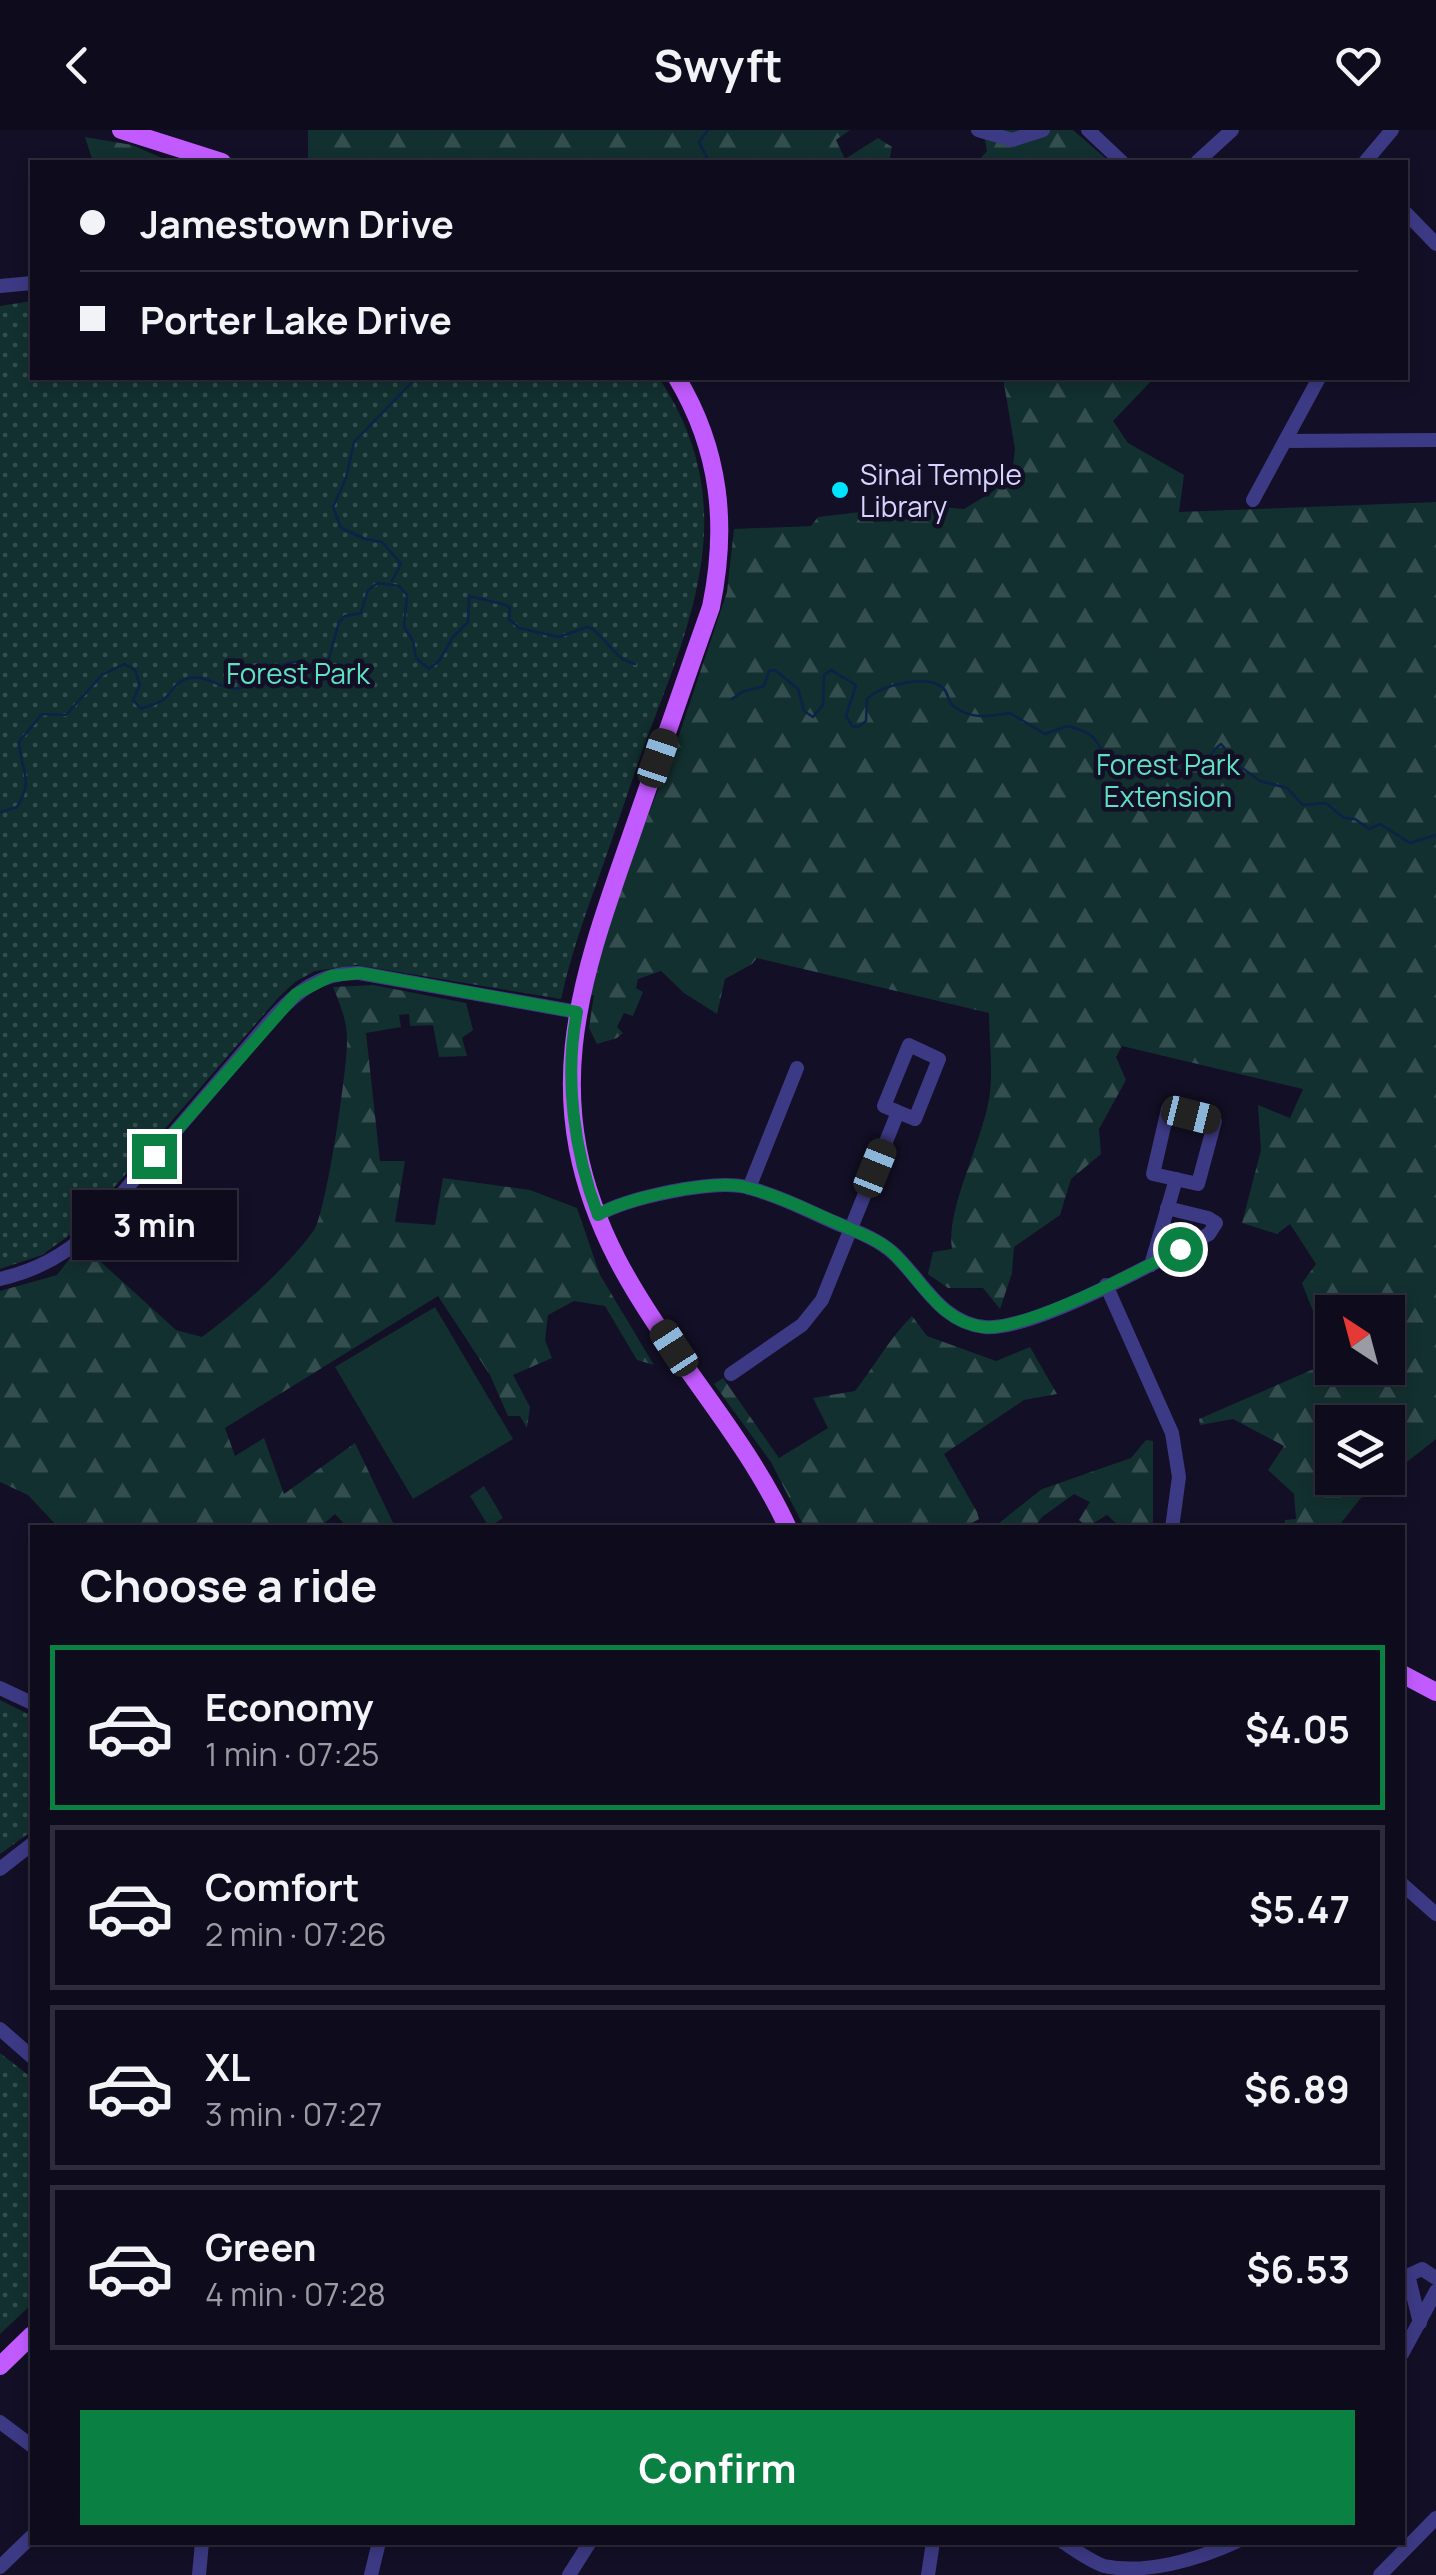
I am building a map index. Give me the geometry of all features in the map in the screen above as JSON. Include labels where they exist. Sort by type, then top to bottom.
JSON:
[{"type":"main road","points":[[121,130],[216,160]]},
{"type":"main road","points":[[678,380],[702,426],[717,480],[719,567],[711,606],[591,950],[572,1051],[575,1122],[583,1171],[598,1215],[630,1282],[760,1474],[786,1525]]},
{"type":"main road","points":[[1405,1676],[1436,1692]]},
{"type":"main road","points":[[0,2366],[30,2337]]},
{"type":"street","points":[[978,130],[1018,140],[1043,130]]},
{"type":"street","points":[[1088,130],[1120,160]]},
{"type":"street","points":[[1200,160],[1232,130]]},
{"type":"street","points":[[1368,160],[1392,130]]},
{"type":"street","points":[[1408,217],[1436,244]]},
{"type":"street","points":[[0,286],[30,284]]},
{"type":"street","points":[[1253,500],[1317,380]]},
{"type":"street","points":[[1285,441],[1436,440]]},
{"type":"street","points":[[0,1279],[40,1266],[78,1242],[271,1020],[296,994],[316,981],[360,973],[577,1012]]},
{"type":"street","points":[[909,1045],[939,1058],[915,1119],[898,1112],[884,1106],[909,1045]]},
{"type":"street","points":[[749,1188],[797,1068]]},
{"type":"street","points":[[1168,1109],[1215,1121],[1198,1184],[1176,1178],[1153,1174],[1168,1109]]},
{"type":"street","points":[[731,1374],[811,1316],[822,1300],[898,1112]]},
{"type":"street","points":[[1151,1265],[1176,1178]]},
{"type":"street","points":[[598,1215],[645,1196],[731,1186],[749,1188],[784,1199],[886,1246],[939,1306],[977,1326],[1022,1322],[1151,1265],[1209,1234],[1216,1223],[1168,1208]]},
{"type":"street","points":[[1106,1285],[1172,1433],[1179,1477],[1172,1525]]},
{"type":"street","points":[[0,1688],[30,1702]]},
{"type":"street","points":[[0,1869],[30,1846]]},
{"type":"street","points":[[1405,1887],[1436,1914]]},
{"type":"street","points":[[0,2029],[30,2056]]},
{"type":"street","points":[[1420,2322],[1408,2285],[1410,2276],[1424,2269],[1436,2278]]},
{"type":"street","points":[[1405,2349],[1436,2291]]},
{"type":"street","points":[[0,2422],[30,2444]]},
{"type":"street","points":[[1380,2575],[1436,2518]]},
{"type":"street","points":[[0,2568],[30,2538]]},
{"type":"street","points":[[198,2575],[202,2545]]},
{"type":"street","points":[[371,2575],[378,2545]]},
{"type":"street","points":[[569,2575],[588,2545]]},
{"type":"street","points":[[928,2575],[933,2545]]},
{"type":"street","points":[[1067,2545],[1104,2566],[1132,2571],[1175,2564],[1228,2545]]},
{"type":"green space","points":[[308,130],[850,130],[836,140],[845,159],[878,138],[892,147],[889,160],[308,160]]},
{"type":"green space","points":[[983,130],[1073,130],[1108,160],[979,160],[987,151]]},
{"type":"green space","points":[[85,137],[132,145],[166,160],[92,160]]},
{"type":"green space","name":"Forest Park","points":[[30,301],[30,380],[660,380],[683,422],[698,465],[704,508],[703,550],[684,636],[582,926],[561,999],[356,965],[315,971],[279,997],[78,1229],[42,1255],[0,1269],[0,306]]},
{"type":"green space","name":"Forest Park Extension","points":[[1003,380],[1152,380],[1113,421],[1128,443],[1184,475],[1179,512],[1436,502],[1436,1439],[1405,1464],[1405,1405],[1315,1405],[1315,1495],[1365,1495],[1340,1525],[1284,1525],[1285,1520],[1296,1519],[1294,1494],[1268,1470],[1284,1446],[1233,1419],[1200,1425],[1199,1419],[1315,1368],[1315,1385],[1405,1385],[1405,1295],[1315,1295],[1315,1316],[1302,1283],[1316,1264],[1290,1224],[1277,1234],[1242,1223],[1261,1150],[1258,1105],[1290,1118],[1303,1089],[1122,1046],[1116,1057],[1126,1080],[1099,1129],[1101,1154],[1071,1179],[1060,1215],[1014,1247],[1012,1273],[1000,1309],[983,1288],[948,1288],[928,1274],[933,1252],[952,1249],[954,1214],[987,1110],[991,1072],[989,1013],[757,958],[725,979],[717,1014],[684,993],[661,971],[638,979],[636,988],[643,992],[633,1016],[624,1013],[617,1027],[623,1033],[617,1038],[597,1044],[589,1028],[594,995],[585,997],[620,887],[676,744],[727,592],[734,529],[811,526],[818,517],[919,505],[964,509],[1012,474],[1015,449]]},
{"type":"green space","points":[[373,985],[466,1003],[473,1030],[462,1038],[467,1056],[439,1057],[433,1025],[410,1026],[409,1014],[399,1015],[401,1027],[366,1033],[380,1161],[405,1161],[395,1222],[435,1225],[443,1178],[530,1190],[577,1208],[600,1275],[654,1365],[637,1360],[605,1306],[574,1301],[548,1315],[545,1340],[552,1358],[513,1375],[530,1407],[527,1428],[520,1416],[508,1416],[490,1375],[438,1296],[225,1428],[235,1456],[264,1438],[284,1494],[355,1443],[394,1525],[345,1525],[335,1514],[322,1525],[56,1525],[28,1495],[0,1482],[0,1291],[57,1275],[81,1244],[176,1330],[202,1337],[277,1273],[314,1230],[330,1169],[347,1039],[333,987]]},
{"type":"green space","points":[[435,1307],[513,1439],[413,1499],[335,1367]]},
{"type":"green space","points":[[912,1316],[927,1336],[996,1361],[1030,1347],[1057,1394],[1024,1400],[944,1454],[977,1512],[979,1519],[968,1525],[803,1525],[771,1462],[714,1384],[723,1378],[779,1458],[828,1428],[813,1398],[855,1391]]},
{"type":"green space","points":[[1146,1440],[1153,1441],[1153,1525],[1118,1525],[1107,1515],[1085,1525],[1079,1520],[1090,1502],[1074,1494],[1036,1525],[997,1525],[1042,1489],[1131,1458]]},
{"type":"green space","points":[[484,1486],[503,1518],[488,1525],[470,1496]]},
{"type":"green space","points":[[0,1700],[30,1715],[30,1832],[0,1854]]},
{"type":"green space","points":[[0,2053],[30,2076],[30,2306],[0,2334]]},
{"type":"waterway","points":[[708,130],[699,142],[708,160]]},
{"type":"waterway","points":[[392,581],[401,564],[382,542],[341,528],[333,507],[346,478],[354,442],[414,380]]},
{"type":"waterway","points":[[0,812],[17,807],[25,789],[19,742],[42,714],[66,715],[102,675],[124,664],[135,670],[140,685],[133,700],[141,709],[163,700],[186,679],[239,688],[295,662],[307,663],[325,673],[339,622],[345,616],[361,613],[368,590],[378,583],[399,586],[407,595],[404,627],[413,641],[416,658],[429,669],[468,622],[469,596],[506,605],[510,608],[509,619],[519,628],[559,637],[587,627],[593,629],[622,659],[635,664]]},
{"type":"waterway","points":[[732,699],[764,686],[769,671],[775,670],[798,689],[804,711],[813,717],[823,705],[824,675],[831,670],[856,685],[846,716],[852,726],[858,727],[866,721],[867,699],[873,694],[904,683],[926,682],[943,688],[953,706],[969,714],[1010,713],[1045,734],[1067,726],[1089,734],[1115,770],[1148,761],[1169,770],[1190,771],[1204,763],[1221,744],[1241,767],[1260,781],[1287,788],[1303,805],[1326,803],[1344,818],[1355,819],[1369,829],[1380,824],[1410,843],[1436,835]]},
{"type":"place","name":"Sinai Temple Library","points":[[840,490]]},
{"type":"route","points":[[154,1156],[296,994],[331,976],[360,973],[577,1012],[572,1094],[583,1171],[598,1215],[645,1196],[740,1186],[784,1199],[879,1242],[949,1314],[988,1327],[1022,1322],[1180,1249]]}]
